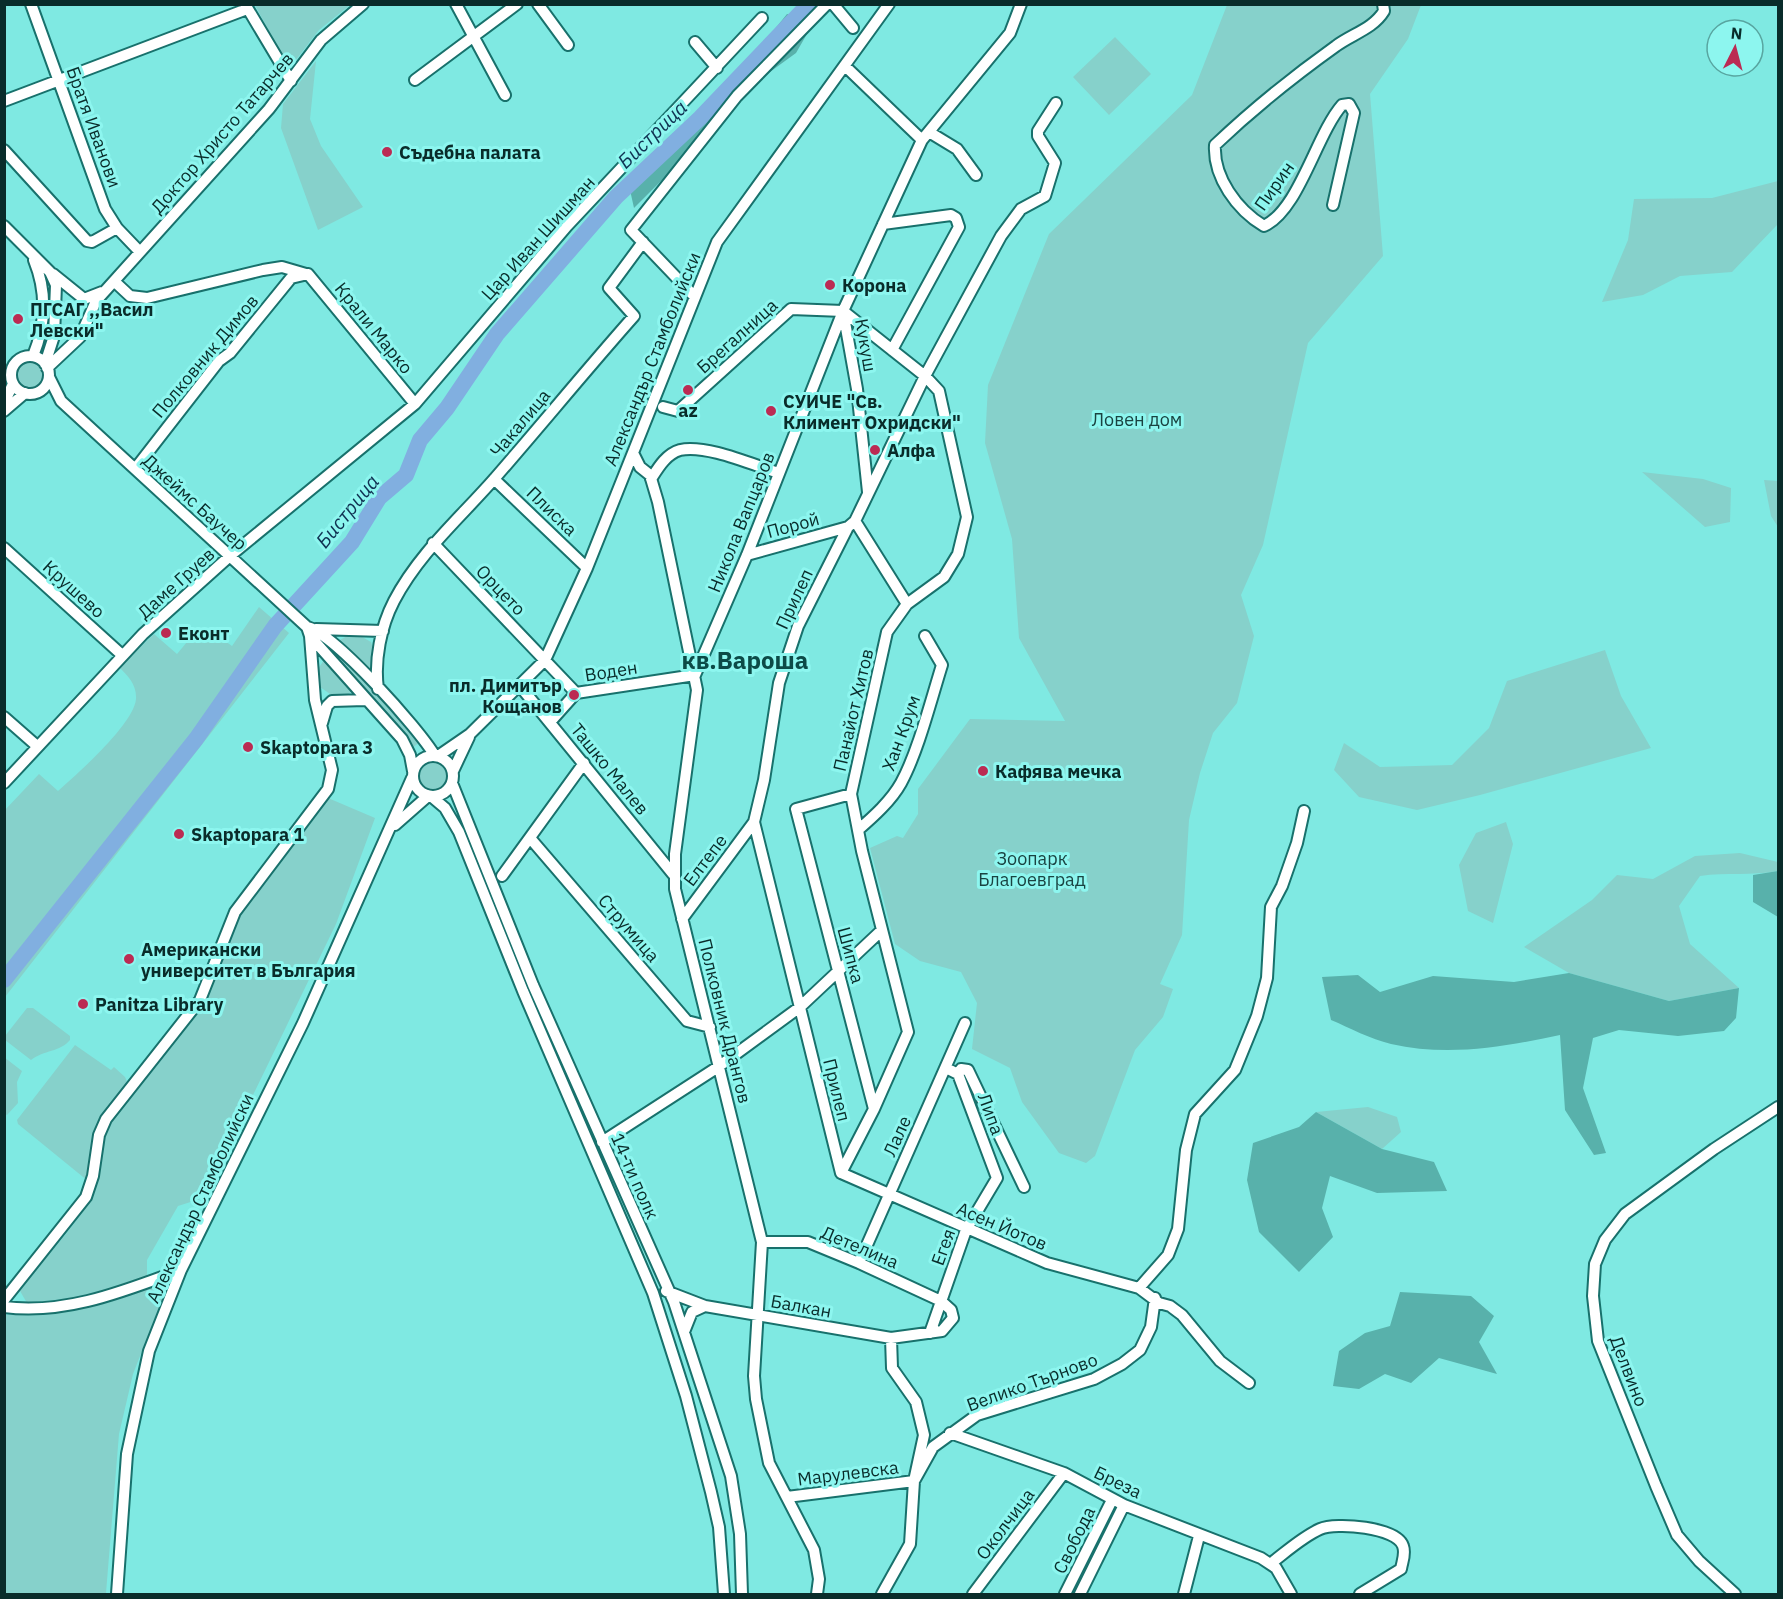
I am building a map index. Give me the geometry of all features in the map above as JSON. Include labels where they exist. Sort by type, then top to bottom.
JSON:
[{"type":"street","name":"Братя Иванови","points":[[31,4],[105,209],[117,228],[140,252]]},
{"type":"street","name":"Доктор Христо Татарчев","points":[[47,370],[80,337],[96,301],[113,285],[291,81],[332,30],[363,4]]},
{"type":"street","points":[[456,4],[472,39],[504,94]]},
{"type":"street","points":[[415,80],[517,4]]},
{"type":"street","points":[[538,4],[568,45]]},
{"type":"street","points":[[695,297],[631,230],[736,96],[827,4]]},
{"type":"street","points":[[833,4],[853,28]]},
{"type":"street","name":"Александър Стамболийски","points":[[437,756],[470,734],[545,660],[587,568],[717,242],[889,4]]},
{"type":"street","name":"Никола Вапцаров","points":[[695,675],[747,555],[843,311],[883,224],[926,136],[1011,33],[1021,4]]},
{"type":"street","name":"Пирин","points":[[1333,205],[1354,113],[1349,104],[1342,105],[1330,121],[1299,185],[1272,222],[1264,226],[1248,217],[1227,188],[1214,163],[1215,145],[1337,45],[1373,25],[1384,11],[1383,4]]},
{"type":"street","points":[[4,101],[246,7],[291,81]]},
{"type":"street","name":"Цар Иван Шишман","points":[[415,404],[567,226],[762,18]]},
{"type":"street","points":[[695,42],[717,68]]},
{"type":"street","points":[[845,66],[926,136],[957,148],[976,175]]},
{"type":"street","name":"Прилеп","points":[[841,1173],[754,822],[764,780],[779,683],[798,626],[925,376],[1000,236],[1021,209],[1046,196],[1055,163],[1038,136],[1038,131],[1056,103]]},
{"type":"street","points":[[4,150],[87,241],[92,243],[117,228]]},
{"type":"street","points":[[883,224],[951,215],[957,218],[959,227],[892,350]]},
{"type":"street","points":[[4,226],[33,257],[84,298],[113,285],[130,296],[147,298],[282,267],[308,274]]},
{"type":"street","name":"Чакалица","points":[[378,688],[378,660],[382,631],[397,597],[434,543],[494,479],[634,316],[609,288],[643,243]]},
{"type":"street","points":[[33,257],[44,288],[39,341],[33,356]]},
{"type":"street","points":[[4,411],[31,393],[45,387],[53,343],[57,300],[50,272]]},
{"type":"street","name":"Крали Марко","points":[[308,274],[415,404]]},
{"type":"street","name":"Полковник Димов","points":[[135,469],[219,361],[230,353],[291,278],[308,274]]},
{"type":"street","name":"Брегалница","points":[[663,407],[678,411],[791,309],[843,311]]},
{"type":"street","name":"Панайот Хитов","points":[[841,1173],[874,1109],[908,1032],[851,794],[887,632],[907,604],[944,577],[958,554],[967,517],[939,391],[925,376],[843,311]]},
{"type":"street","name":"Кукуш","points":[[843,311],[857,389],[868,492]]},
{"type":"street","points":[[33,356],[47,370],[61,401]]},
{"type":"street","points":[[4,403],[13,384],[13,367],[21,358],[33,356]]},
{"type":"street","points":[[13,384],[31,393],[61,401]]},
{"type":"street","name":"Джеймс Баучер","points":[[61,401],[311,631],[332,643],[378,688],[437,756]]},
{"type":"street","name":"Даме Груев","points":[[4,783],[122,655],[231,555],[415,404]]},
{"type":"street","points":[[651,479],[662,461],[679,450],[699,449],[779,473]]},
{"type":"street","name":"Полковник Дрангов","points":[[633,453],[640,467],[651,479],[695,675],[696,709],[673,874],[682,919],[762,1242],[763,1261],[756,1315],[754,1376],[756,1399],[769,1463],[814,1550],[819,1580],[818,1594]]},
{"type":"street","name":"Плиска","points":[[494,479],[587,568]]},
{"type":"street","points":[[851,524],[907,604]]},
{"type":"street","name":"Порой","points":[[747,555],[851,524]]},
{"type":"street","name":"Орцето","points":[[434,543],[545,660]]},
{"type":"street","name":"Крушево","points":[[4,548],[122,655]]},
{"type":"street","points":[[313,680],[325,652],[332,643],[355,630]]},
{"type":"street","points":[[355,630],[375,642],[378,660]]},
{"type":"street","points":[[4,1300],[86,1197],[93,1176],[99,1135],[106,1119],[200,1000],[230,921],[328,789],[332,770],[313,680],[311,631],[382,631]]},
{"type":"street","name":"Джеймс Баучер","points":[[311,631],[325,652],[365,700],[402,740],[410,755],[413,775]]},
{"type":"street","name":"Хан Крум","points":[[858,830],[884,805],[901,782],[923,723],[942,665],[925,636]]},
{"type":"street","name":"Воден","points":[[545,660],[576,693],[695,675]]},
{"type":"street","points":[[313,680],[325,696],[336,700],[365,700]]},
{"type":"street","name":"Ташко Малев","points":[[520,686],[551,721],[673,874]]},
{"type":"street","points":[[551,721],[576,693]]},
{"type":"street","points":[[321,726],[327,706],[336,700]]},
{"type":"street","points":[[4,717],[37,746]]},
{"type":"street","name":"Александър Стамболийски","points":[[453,771],[470,734]]},
{"type":"street","points":[[437,756],[446,761],[453,771],[452,783],[443,794],[430,796],[417,790],[413,775],[421,760],[437,756]]},
{"type":"street","points":[[502,876],[584,763]]},
{"type":"street","name":"Александър Стамболийски","points":[[117,1594],[127,1454],[149,1350],[181,1270],[303,1023],[413,775]]},
{"type":"street","name":"14-ти полк","points":[[452,783],[533,986],[669,1290],[731,1476],[740,1533],[742,1594]]},
{"type":"street","name":"Шипка","points":[[851,794],[796,809],[874,1109]]},
{"type":"street","name":"Александър Стамболийски","points":[[385,837],[404,815],[430,796]]},
{"type":"street","name":"14-ти полк","points":[[430,796],[445,808],[459,832],[523,991],[653,1293],[686,1396],[711,1492],[719,1527],[724,1594]]},
{"type":"street","points":[[1139,1288],[1168,1256],[1178,1229],[1186,1150],[1195,1114],[1235,1070],[1257,1016],[1268,970],[1271,906],[1290,864],[1304,811]]},
{"type":"street","name":"Елтепе","points":[[682,919],[754,822]]},
{"type":"street","name":"Струмица","points":[[530,838],[687,1021],[710,1027]]},
{"type":"street","points":[[602,1142],[718,1067],[800,1007],[882,930]]},
{"type":"street","name":"Лале","points":[[859,1263],[965,1023]]},
{"type":"street","points":[[945,1068],[958,1074],[961,1069],[968,1070],[1024,1187]]},
{"type":"street","name":"Липа","points":[[958,1074],[997,1178]]},
{"type":"street","name":"Делвино","points":[[1735,1594],[1699,1561],[1677,1535],[1656,1486],[1598,1341],[1593,1296],[1595,1264],[1605,1240],[1625,1214],[1714,1149],[1779,1107]]},
{"type":"street","name":"Асен Йотов","points":[[841,1173],[966,1230],[1047,1263],[1139,1288],[1159,1303],[1170,1306],[1182,1315],[1220,1361],[1249,1383]]},
{"type":"street","name":"Егея","points":[[930,1333],[966,1230],[997,1178]]},
{"type":"street","name":"Детелина","points":[[762,1242],[808,1242],[940,1301]]},
{"type":"street","points":[[4,1307],[42,1308],[102,1299],[181,1270]]},
{"type":"street","points":[[653,1293],[669,1290]]},
{"type":"street","name":"Балкан","points":[[669,1290],[705,1306],[891,1338],[930,1333]]},
{"type":"street","name":"Велико Търново","points":[[882,1594],[910,1544],[914,1481],[933,1446],[976,1415],[1094,1379],[1122,1365],[1140,1350],[1151,1327],[1155,1298]]},
{"type":"street","points":[[930,1333],[942,1331],[953,1318],[951,1310],[940,1301]]},
{"type":"street","points":[[684,1332],[692,1312],[705,1306]]},
{"type":"street","points":[[891,1338],[892,1368],[916,1402],[924,1435],[914,1481]]},
{"type":"street","name":"Бреза","points":[[950,1433],[1064,1473],[1112,1500],[1199,1536],[1261,1558],[1270,1564]]},
{"type":"street","name":"Околчица","points":[[973,1594],[1064,1473]]},
{"type":"street","name":"Марулевска","points":[[787,1497],[914,1481]]},
{"type":"street","name":"Свобода","points":[[1065,1594],[1112,1500]]},
{"type":"street","name":"Свобода","points":[[1080,1594],[1124,1505]]},
{"type":"street","points":[[1291,1594],[1270,1564],[1306,1537],[1333,1526],[1371,1529],[1398,1538],[1404,1546],[1401,1569],[1360,1594]]},
{"type":"street","points":[[1184,1594],[1199,1536]]},
{"type":"green space","points":[[255,5],[350,5],[319,30],[292,65],[279,51]]},
{"type":"green space","name":"Ловен дом","points":[[1227,5],[1421,5],[1408,39],[1370,94],[1383,256],[1308,343],[1263,545],[1241,595],[1254,636],[1237,703],[1213,733],[1200,773],[1189,820],[1182,935],[1160,984],[1173,989],[1163,1017],[1135,1050],[1095,1156],[1086,1163],[1059,1153],[1022,1102],[1010,1068],[972,1049],[977,1003],[961,972],[920,961],[895,944],[870,848],[897,836],[903,838],[918,814],[918,789],[970,719],[1065,721],[1019,638],[1012,539],[985,443],[988,385],[1049,234],[1192,95]]},
{"type":"green space","points":[[1115,37],[1151,74],[1109,115],[1073,77]]},
{"type":"green space","points":[[316,61],[310,119],[321,146],[363,207],[318,230],[281,128],[283,104]]},
{"type":"green space","points":[[1778,181],[1778,224],[1732,272],[1680,276],[1643,295],[1602,302],[1628,240],[1634,199],[1712,198]]},
{"type":"green space","points":[[30,359],[41,364],[46,375],[41,386],[30,391],[19,386],[14,375],[19,364]]},
{"type":"green space","points":[[1642,472],[1703,479],[1731,488],[1730,522],[1705,527]]},
{"type":"green space","points":[[1764,480],[1778,481],[1778,527],[1771,516]]},
{"type":"green space","points":[[259,607],[289,633],[5,997],[4,811],[39,774],[58,791],[115,735],[126,722],[136,699],[129,677],[119,667],[154,634],[177,654],[192,636],[199,643],[218,636],[232,646]]},
{"type":"green space","points":[[351,634],[357,634],[371,642],[375,655],[370,670],[338,641]]},
{"type":"green space","points":[[331,649],[335,651],[421,741],[411,749]]},
{"type":"green space","points":[[1605,650],[1621,696],[1651,748],[1417,810],[1359,797],[1334,770],[1344,743],[1380,767],[1452,765],[1489,728],[1507,681]]},
{"type":"green space","points":[[324,660],[353,691],[345,696],[333,696],[320,687],[318,669]]},
{"type":"green space","points":[[432,760],[443,765],[448,776],[443,787],[432,792],[421,787],[416,776],[421,765]]},
{"type":"green space","points":[[328,798],[375,818],[336,924],[203,1198],[178,1206],[147,1260],[147,1278],[101,1295],[27,1303],[20,1291],[24,1284],[80,1215],[94,1190],[110,1122],[206,997],[233,924]]},
{"type":"green space","points":[[1506,822],[1513,844],[1493,923],[1468,911],[1459,865],[1476,833]]},
{"type":"green space","points":[[1740,853],[1778,862],[1778,871],[1700,876],[1679,906],[1690,944],[1739,988],[1669,1001],[1569,973],[1524,947],[1592,900],[1617,875],[1653,879],[1695,856]]},
{"type":"green space","points":[[27,1008],[33,1008],[70,1036],[70,1040],[62,1047],[31,1060],[5,1040],[5,1036]]},
{"type":"green space","points":[[75,1045],[111,1070],[114,1067],[125,1077],[128,1084],[100,1122],[88,1181],[18,1124],[17,1120]]},
{"type":"green space","points":[[4,1057],[22,1071],[17,1082],[18,1103],[7,1115],[5,1114]]},
{"type":"green space","points":[[1368,1107],[1397,1117],[1401,1132],[1382,1149],[1316,1112]]},
{"type":"green space","points":[[169,1282],[133,1374],[119,1434],[106,1593],[5,1594],[5,1315],[47,1314],[102,1303]]},
{"type":"shaded area","points":[[787,14],[815,20],[796,53],[763,77],[749,61]]},
{"type":"shaded area","points":[[719,109],[710,132],[634,208],[630,190],[658,154],[692,123]]},
{"type":"shaded area","points":[[1778,871],[1778,917],[1753,902],[1753,875]]},
{"type":"shaded area","points":[[1569,973],[1669,1001],[1739,988],[1736,1018],[1724,1031],[1678,1036],[1619,1030],[1593,1038],[1583,1088],[1606,1153],[1594,1155],[1565,1110],[1560,1035],[1476,1049],[1434,1050],[1391,1044],[1331,1020],[1322,977],[1358,975],[1380,992],[1433,976],[1514,982]]},
{"type":"shaded area","points":[[1316,1112],[1382,1149],[1434,1162],[1447,1191],[1377,1193],[1330,1176],[1322,1208],[1333,1237],[1299,1272],[1259,1232],[1247,1180],[1253,1143],[1299,1127]]},
{"type":"shaded area","points":[[1400,1292],[1471,1296],[1494,1316],[1479,1342],[1497,1374],[1439,1358],[1411,1383],[1385,1374],[1359,1389],[1333,1386],[1339,1351],[1365,1333],[1390,1326]]},
{"type":"waterway","name":"Бистрица","points":[[4,980],[196,739],[275,626],[352,542],[379,498],[406,475],[420,440],[447,408],[497,334],[616,197],[700,118],[809,4]]},
{"type":"place","name":"Съдебна палата","points":[[387,152]]},
{"type":"place","name":"Корона","points":[[830,285]]},
{"type":"place","name":"ПГСАГ ,,Васил Левски\"","points":[[18,319]]},
{"type":"place","name":"az","points":[[688,390]]},
{"type":"place","name":"СУИЧЕ \"Св. Климент Охридски\"","points":[[771,411]]},
{"type":"place","name":"Алфа","points":[[875,450]]},
{"type":"place","name":"Еконт","points":[[166,633]]},
{"type":"place","name":"пл. Димитър Кощанов","points":[[574,695]]},
{"type":"place","name":"Skaptopara 3","points":[[248,747]]},
{"type":"place","name":"Кафява мечка","points":[[983,771]]},
{"type":"place","name":"Skaptopara 1","points":[[179,834]]},
{"type":"place","name":"Американски университет в България","points":[[129,959]]},
{"type":"place","name":"Panitza Library","points":[[83,1004]]},
{"type":"district","name":"кв.Вароша","points":[[745,660]]},
{"type":"park label","name":"Зоопарк Благоевград","points":[[1032,868]]}]
